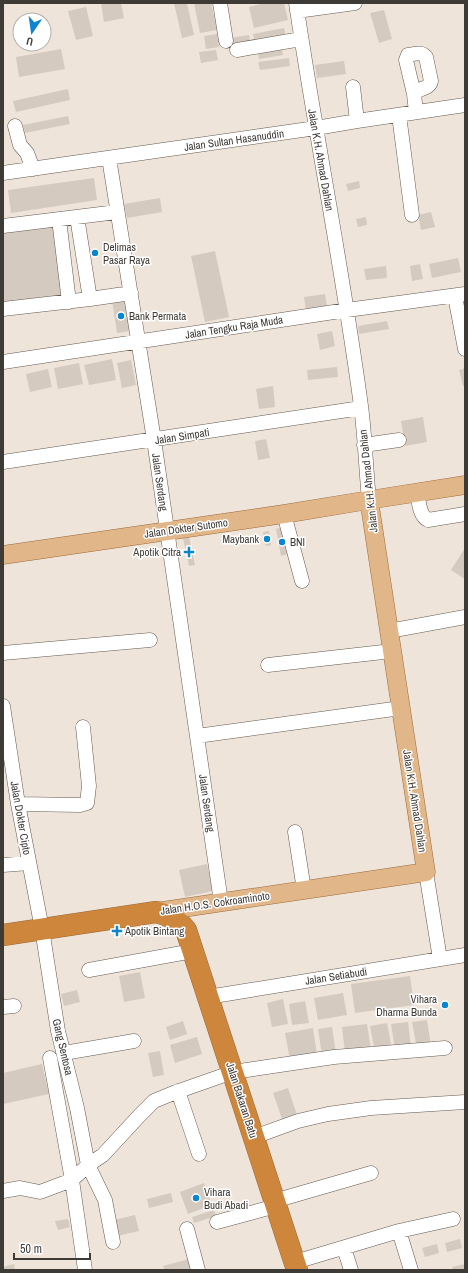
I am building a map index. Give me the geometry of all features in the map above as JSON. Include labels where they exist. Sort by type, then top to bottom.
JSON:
[{"type":"highway","name":"Jalan H.O.S. Cokroaminoto","points":[[3,935],[156,912]]},
{"type":"highway","name":"Jalan Bakaran Batu","points":[[156,912],[166,914],[174,918],[186,930],[296,1266]]},
{"type":"main road","name":"Jalan Dokter Sutomo","points":[[3,556],[465,485]]},
{"type":"main road","name":"Jalan K.H. Ahmad Dahlan","points":[[369,500],[426,872]]},
{"type":"main road","name":"Jalan H.O.S. Cokroaminoto","points":[[156,912],[426,872]]},
{"type":"main road","points":[[186,930],[192,914],[198,908],[214,903]]},
{"type":"street","points":[[220,3],[226,41]]},
{"type":"street","points":[[297,7],[355,3]]},
{"type":"street","name":"Jalan K.H. Ahmad Dahlan","points":[[297,7],[301,39],[347,310],[361,408],[369,500]]},
{"type":"street","points":[[237,50],[301,39]]},
{"type":"street","points":[[353,87],[357,121]]},
{"type":"street","points":[[414,94],[416,112]]},
{"type":"street","name":"Jalan Sultan Hasanuddin","points":[[3,173],[465,105]]},
{"type":"street","points":[[399,115],[412,215]]},
{"type":"street","points":[[15,126],[20,145],[27,153],[33,169]]},
{"type":"street","name":"Jalan Serdang","points":[[109,158],[154,440],[197,736],[214,903]]},
{"type":"street","points":[[3,226],[117,212]]},
{"type":"street","points":[[77,217],[90,299]]},
{"type":"street","points":[[59,219],[69,302]]},
{"type":"street","points":[[3,309],[69,302],[131,293]]},
{"type":"street","points":[[460,295],[465,349]]},
{"type":"street","name":"Jalan Tengku Raja Muda","points":[[3,362],[347,310],[460,295]]},
{"type":"street","name":"Jalan Simpati","points":[[3,462],[361,408]]},
{"type":"street","points":[[364,445],[399,440]]},
{"type":"street","points":[[417,492],[420,510],[426,520],[465,514]]},
{"type":"street","points":[[284,514],[302,581]]},
{"type":"street","points":[[389,631],[465,617]]},
{"type":"street","points":[[3,653],[150,640]]},
{"type":"street","points":[[268,665],[392,651]]},
{"type":"street","name":"Jalan Dokter Cipto","points":[[3,706],[18,804],[42,929]]},
{"type":"street","points":[[197,736],[401,708]]},
{"type":"street","points":[[18,804],[80,805],[87,803],[89,786],[83,727]]},
{"type":"street","points":[[295,832],[304,890]]},
{"type":"street","points":[[3,865],[29,863]]},
{"type":"street","name":"Jalan K.H. Ahmad Dahlan","points":[[426,872],[440,959]]},
{"type":"street","name":"Gang Sentosa","points":[[42,929],[58,1031],[77,1108],[88,1165],[105,1200],[113,1242]]},
{"type":"street","points":[[89,970],[193,951]]},
{"type":"street","name":"Jalan Setiabudi","points":[[208,997],[465,955]]},
{"type":"street","points":[[64,1053],[134,1041]]},
{"type":"street","points":[[3,1192],[20,1188],[40,1192],[72,1180],[88,1165],[104,1155],[154,1101],[232,1072],[334,1057],[445,1048]]},
{"type":"street","points":[[50,1058],[72,1180],[85,1270]]},
{"type":"street","points":[[178,1091],[198,1154]]},
{"type":"street","points":[[254,1137],[298,1121],[328,1114],[371,1108],[465,1102]]},
{"type":"street","points":[[217,1222],[371,1173]]},
{"type":"street","points":[[296,1266],[344,1248],[453,1219]]},
{"type":"street","points":[[187,1229],[198,1270]]},
{"type":"street","points":[[400,1232],[411,1270]]},
{"type":"street","points":[[344,1248],[351,1270]]},
{"type":"building","points":[[101,3],[121,3],[124,18],[104,22]]},
{"type":"building","points":[[174,3],[187,3],[194,35],[182,38]]},
{"type":"building","points":[[194,3],[211,3],[217,30],[200,33]]},
{"type":"building","points":[[264,3],[284,3],[288,20],[254,28],[249,7]]},
{"type":"building","points":[[86,7],[93,36],[76,40],[68,11]]},
{"type":"building","points":[[384,10],[392,39],[379,43],[370,13]]},
{"type":"building","points":[[284,28],[286,37],[255,44],[253,34]]},
{"type":"building","points":[[217,34],[219,47],[206,49],[204,36]]},
{"type":"building","points":[[249,35],[251,45],[232,48],[230,38]]},
{"type":"building","points":[[281,44],[283,55],[259,59],[257,49]]},
{"type":"building","points":[[61,49],[65,69],[19,77],[16,57],[52,52],[52,51]]},
{"type":"building","points":[[216,50],[218,60],[201,63],[199,52]]},
{"type":"building","points":[[289,58],[290,66],[260,70],[258,62]]},
{"type":"building","points":[[344,61],[346,74],[317,78],[315,65]]},
{"type":"building","points":[[68,89],[70,100],[16,112],[13,101]]},
{"type":"building","points":[[68,116],[70,124],[25,133],[23,125]]},
{"type":"building","points":[[94,178],[97,200],[11,213],[8,190]]},
{"type":"building","points":[[359,181],[360,188],[348,191],[346,184]]},
{"type":"building","points":[[160,198],[162,212],[127,218],[124,204]]},
{"type":"building","points":[[431,212],[435,227],[421,230],[418,215]]},
{"type":"building","points":[[366,217],[367,225],[358,227],[356,219]]},
{"type":"building","points":[[52,221],[62,297],[3,304],[3,227]]},
{"type":"building","points":[[215,251],[229,317],[205,322],[191,256]]},
{"type":"building","points":[[458,258],[461,272],[432,278],[429,264]]},
{"type":"building","points":[[420,264],[423,279],[412,281],[410,266]]},
{"type":"building","points":[[386,266],[387,278],[366,280],[364,269]]},
{"type":"building","points":[[325,294],[327,307],[306,310],[304,297]]},
{"type":"building","name":"Bank Permata","points":[[126,298],[131,331],[117,333],[112,300]]},
{"type":"building","points":[[387,321],[389,329],[359,334],[358,326]]},
{"type":"building","points":[[332,331],[335,346],[320,350],[317,334]]},
{"type":"building","points":[[112,359],[116,380],[89,385],[84,365]]},
{"type":"building","points":[[131,360],[136,385],[122,388],[117,363]]},
{"type":"building","points":[[79,363],[83,384],[58,389],[54,368]]},
{"type":"building","points":[[337,367],[338,377],[308,380],[307,370]]},
{"type":"building","points":[[465,368],[465,386],[463,386],[459,370]]},
{"type":"building","points":[[48,369],[52,387],[30,392],[26,374]]},
{"type":"building","points":[[273,386],[275,407],[259,409],[256,389]]},
{"type":"building","points":[[423,417],[427,442],[405,446],[401,421]]},
{"type":"building","points":[[266,439],[270,458],[258,460],[255,441]]},
{"type":"building","name":"BNI","points":[[283,527],[288,554],[281,556],[276,529]]},
{"type":"building","name":"Maybank","points":[[269,531],[271,545],[266,546],[263,532]]},
{"type":"building","name":"Apotik Citra","points":[[189,537],[195,565],[189,566],[183,538]]},
{"type":"building","points":[[465,548],[465,579],[451,570]]},
{"type":"building","points":[[207,864],[213,891],[185,897],[179,870]]},
{"type":"building","points":[[140,972],[145,998],[124,1002],[119,976]]},
{"type":"building","points":[[410,976],[414,1005],[355,1013],[351,984]]},
{"type":"building","points":[[77,990],[80,1002],[64,1006],[61,994]]},
{"type":"building","points":[[343,993],[347,1015],[318,1020],[314,998]]},
{"type":"building","points":[[283,999],[288,1024],[272,1027],[267,1003]]},
{"type":"building","points":[[305,1001],[309,1023],[292,1025],[289,1004]]},
{"type":"building","points":[[427,1020],[431,1046],[417,1049],[412,1022]]},
{"type":"building","points":[[183,1021],[187,1034],[170,1040],[166,1027]]},
{"type":"building","points":[[408,1022],[411,1047],[395,1049],[391,1024]]},
{"type":"building","points":[[387,1023],[392,1049],[375,1052],[370,1026]]},
{"type":"building","points":[[367,1024],[371,1050],[345,1053],[342,1027]]},
{"type":"building","points":[[332,1027],[336,1053],[322,1055],[318,1029]]},
{"type":"building","points":[[313,1028],[317,1055],[290,1060],[285,1033]]},
{"type":"building","points":[[197,1037],[202,1054],[175,1063],[170,1045]]},
{"type":"building","points":[[160,1051],[164,1075],[153,1077],[148,1053]]},
{"type":"building","points":[[42,1064],[49,1094],[3,1104],[3,1073]]},
{"type":"building","points":[[288,1088],[298,1118],[283,1122],[273,1093]]},
{"type":"building","name":"Vihara Budi Abadi","points":[[204,1183],[212,1205],[188,1214],[180,1192]]},
{"type":"building","points":[[171,1193],[173,1202],[149,1208],[147,1199]]},
{"type":"building","points":[[214,1210],[216,1216],[194,1223],[192,1217]]},
{"type":"building","points":[[135,1215],[139,1231],[117,1236],[114,1220]]},
{"type":"building","points":[[68,1219],[70,1227],[58,1230],[55,1221]]},
{"type":"building","points":[[460,1239],[462,1248],[447,1252],[445,1243]]},
{"type":"building","points":[[437,1244],[439,1253],[425,1257],[422,1248]]},
{"type":"building","points":[[189,1259],[192,1270],[165,1270],[163,1266]]},
{"type":"building","points":[[14,1264],[15,1270],[3,1270],[3,1267]]},
{"type":"building","points":[[465,1264],[465,1270],[453,1270],[452,1267]]},
{"type":"place","name":"Delimas Pasar Raya","points":[[95,253]]},
{"type":"place","name":"Bank Permata","points":[[121,316]]},
{"type":"place","name":"Maybank","points":[[267,539]]},
{"type":"place","name":"BNI","points":[[282,542]]},
{"type":"place","name":"Apotik Citra","points":[[189,552]]},
{"type":"place","name":"Apotik Bintang","points":[[117,931]]},
{"type":"place","name":"Vihara Dharma Bunda","points":[[445,1005]]},
{"type":"place","name":"Vihara Budi Abadi","points":[[196,1198]]}]
